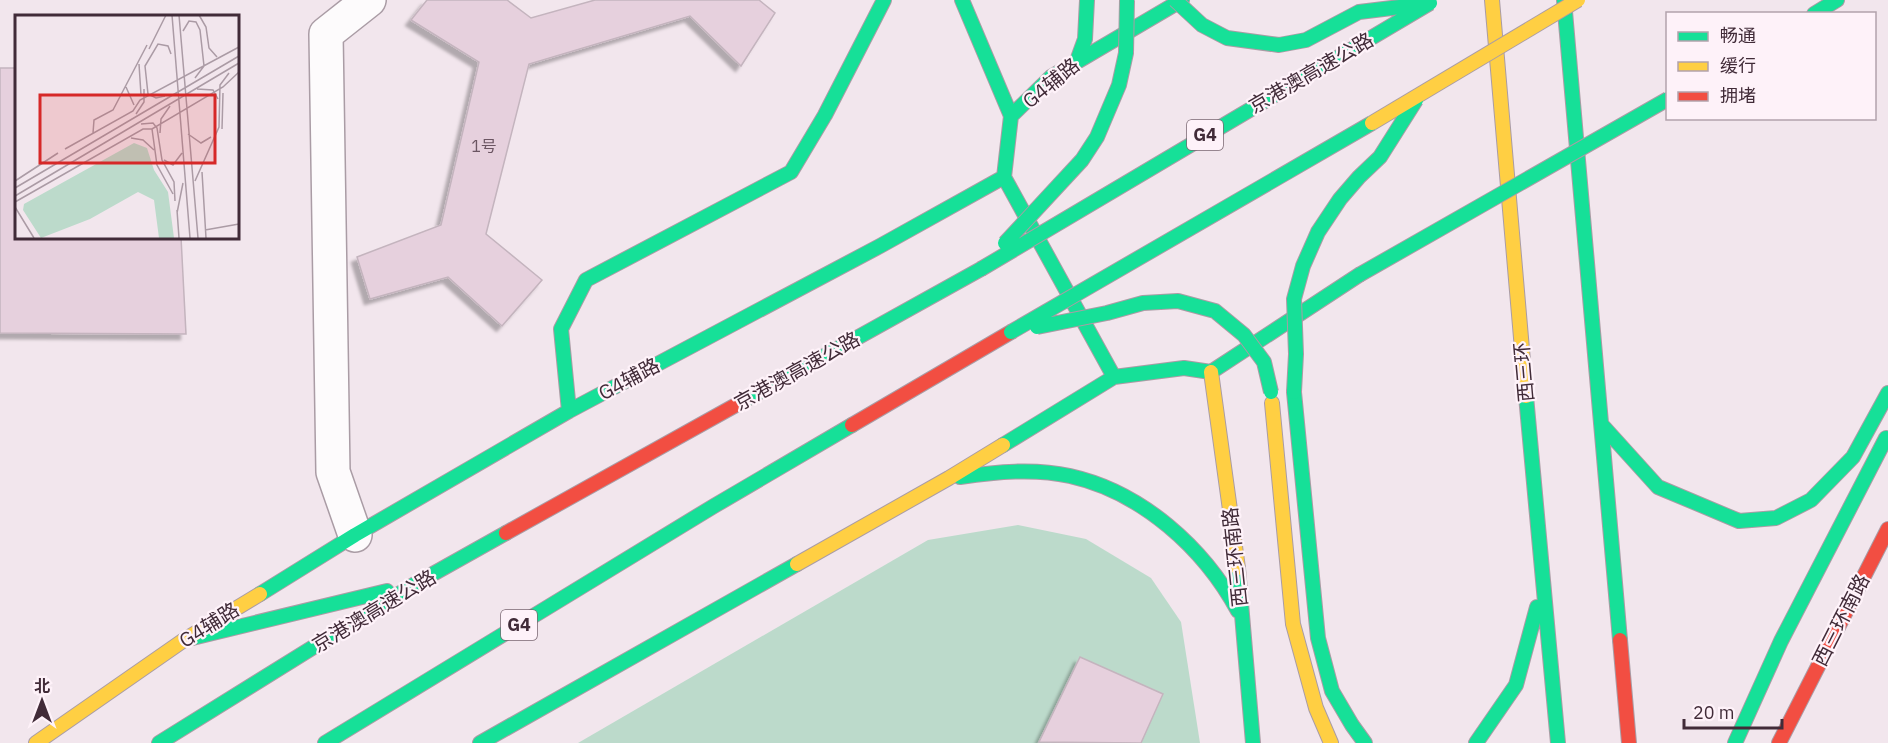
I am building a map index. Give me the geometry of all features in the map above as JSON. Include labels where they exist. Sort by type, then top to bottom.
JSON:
[{"type":"main road","points":[[569,411],[561,329],[586,280],[791,172],[825,115],[884,0]]},
{"type":"main road","points":[[962,0],[1011,116]]},
{"type":"main road","points":[[1077,61],[1084,39],[1087,0]]},
{"type":"main road","points":[[981,269],[1082,160],[1097,137],[1119,86],[1126,53],[1127,0]]},
{"type":"main road","points":[[1174,0],[1202,25],[1227,38],[1279,45],[1306,40],[1359,12],[1433,2]]},
{"type":"main road","name":"G4辅路","points":[[36,743],[183,640],[355,535],[569,411],[880,246],[1004,177],[1011,116],[1051,77],[1182,0]]},
{"type":"main road","name":"西三环","points":[[1492,0],[1542,588],[1558,743]]},
{"type":"main road","points":[[1564,0],[1629,743]]},
{"type":"main road","name":"G4","points":[[325,743],[714,506],[1418,96],[1578,0]]},
{"type":"main road","points":[[1817,12],[1837,0]]},
{"type":"main road","name":"京港澳高速公路","points":[[159,743],[415,584],[981,269],[1433,2]]},
{"type":"main road","points":[[1365,743],[1332,691],[1318,638],[1294,392],[1296,354],[1294,299],[1303,266],[1318,232],[1353,185],[1380,157],[1418,96]]},
{"type":"main road","points":[[480,743],[949,478],[1114,377],[1184,368],[1211,372],[1359,275],[1666,100]]},
{"type":"main road","points":[[1004,177],[1114,377]]},
{"type":"main road","points":[[1011,332],[1107,313],[1143,303],[1178,301],[1215,311],[1244,335],[1264,362],[1271,392],[1293,624],[1316,708],[1331,743]]},
{"type":"main road","name":"西三环南路","points":[[1211,372],[1236,549],[1253,743]]},
{"type":"main road","points":[[1601,424],[1658,487],[1739,521],[1776,518],[1811,500],[1853,457],[1888,393]]},
{"type":"main road","points":[[1736,743],[1781,641],[1888,433]]},
{"type":"main road","points":[[949,478],[990,472],[1031,471],[1072,476],[1110,490],[1150,514],[1191,546],[1224,586],[1241,618]]},
{"type":"main road","name":"西三环南路","points":[[1779,743],[1888,529]]},
{"type":"main road","points":[[183,640],[415,584]]},
{"type":"main road","points":[[1476,743],[1516,685],[1542,588]]},
{"type":"street","points":[[355,535],[333,472],[326,34],[369,0]]},
{"type":"green space","points":[[1018,525],[1086,539],[1151,578],[1181,622],[1200,743],[578,743],[928,540]]},
{"type":"building","points":[[427,0],[507,0],[531,18],[595,0],[759,0],[775,13],[741,66],[690,16],[529,64],[486,234],[542,280],[502,326],[448,277],[370,299],[357,257],[441,225],[479,62],[411,20]]},
{"type":"building","points":[[0,68],[15,68],[15,238],[181,238],[186,334],[0,333]]},
{"type":"building","points":[[1080,657],[1163,694],[1141,743],[1039,742]]},
{"type":"traffic: fast","points":[[569,411],[561,329],[586,280],[791,172],[825,115],[884,0]]},
{"type":"traffic: fast","points":[[962,0],[1011,116]]},
{"type":"traffic: fast","points":[[1077,61],[1085,39],[1087,0]]},
{"type":"traffic: fast","points":[[1005,243],[1082,160],[1097,137],[1119,85],[1126,53],[1127,0]]},
{"type":"traffic: fast","points":[[1175,0],[1202,25],[1227,38],[1279,45],[1306,40],[1359,12],[1416,5]]},
{"type":"traffic: fast","points":[[1004,177],[1011,116],[1051,77],[1182,0]]},
{"type":"traffic: fast","points":[[1564,0],[1620,640]]},
{"type":"traffic: fast","points":[[1817,12],[1837,0]]},
{"type":"traffic: fast","points":[[981,269],[1430,3]]},
{"type":"traffic: fast","points":[[1294,392],[1296,354],[1294,299],[1303,266],[1318,232],[1340,199],[1380,157],[1416,100]]},
{"type":"traffic: fast","points":[[1359,275],[1666,100]]},
{"type":"traffic: fast","points":[[1011,332],[1372,123]]},
{"type":"traffic: fast","points":[[1004,177],[1114,377]]},
{"type":"traffic: fast","points":[[260,594],[355,535],[569,411],[880,246],[1004,177]]},
{"type":"traffic: fast","points":[[745,400],[981,269]]},
{"type":"traffic: fast","points":[[1003,445],[1114,377],[1184,368],[1211,372],[1359,275]]},
{"type":"traffic: fast","points":[[1037,327],[1107,313],[1143,303],[1178,301],[1215,311],[1244,335],[1264,362],[1271,392]]},
{"type":"traffic: fast","points":[[1294,392],[1318,638],[1332,691],[1365,743]]},
{"type":"traffic: fast","points":[[1601,424],[1658,487],[1739,521],[1776,518],[1811,500],[1853,457],[1888,393]]},
{"type":"traffic: fast","points":[[1526,396],[1558,743]]},
{"type":"traffic: fast","points":[[325,743],[714,506],[852,425]]},
{"type":"traffic: fast","points":[[1735,743],[1781,641],[1886,438]]},
{"type":"traffic: fast","points":[[960,477],[1043,472],[1070,476],[1122,495],[1146,509],[1189,545],[1208,566],[1238,611]]},
{"type":"traffic: fast","points":[[159,743],[415,584],[506,533]]},
{"type":"traffic: fast","points":[[480,743],[797,564]]},
{"type":"traffic: fast","points":[[1238,568],[1253,743]]},
{"type":"traffic: fast","points":[[184,640],[387,591]]},
{"type":"traffic: fast","points":[[1476,743],[1516,685],[1537,607]]},
{"type":"traffic: slow","points":[[1492,0],[1526,396]]},
{"type":"traffic: slow","points":[[1372,123],[1578,0]]},
{"type":"traffic: slow","points":[[1211,372],[1238,568]]},
{"type":"traffic: slow","points":[[1272,403],[1293,624],[1316,708],[1331,743]]},
{"type":"traffic: slow","points":[[797,564],[1003,445]]},
{"type":"traffic: slow","points":[[36,743],[184,640],[260,594]]},
{"type":"traffic: jam","points":[[852,425],[1011,332]]},
{"type":"traffic: jam","points":[[506,533],[745,400]]},
{"type":"traffic: jam","points":[[1779,743],[1888,529]]},
{"type":"traffic: jam","points":[[1620,640],[1629,743]]}]
